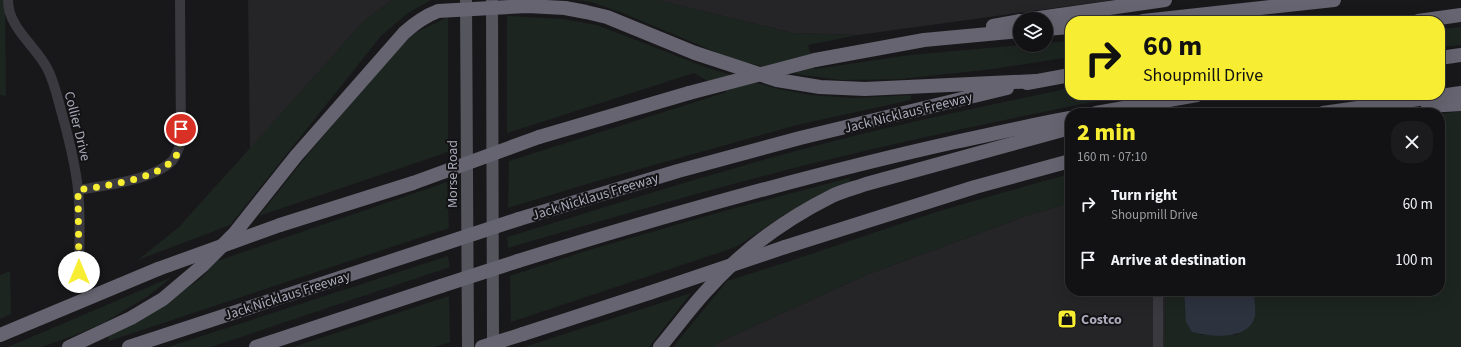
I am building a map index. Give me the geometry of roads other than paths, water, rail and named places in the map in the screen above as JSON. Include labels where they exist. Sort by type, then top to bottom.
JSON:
[{"type":"highway","points":[[1053,16],[1164,0]]},
{"type":"highway","points":[[1188,16],[1334,0]]},
{"type":"highway","points":[[69,347],[131,318],[163,299],[202,266],[234,234],[296,156],[404,33],[415,23],[438,11],[466,4],[492,4],[565,8],[586,12],[607,17],[695,53],[777,80],[820,86],[865,89],[1036,81]]},
{"type":"highway","points":[[1445,18],[1461,16]]},
{"type":"highway","points":[[0,335],[158,269],[280,225],[413,183],[539,137],[689,93],[815,60],[1013,22]]},
{"type":"highway","points":[[1053,28],[1065,27]]},
{"type":"highway","points":[[924,40],[1013,32]]},
{"type":"highway","points":[[1445,57],[1461,55]]},
{"type":"highway","name":"Jack Nicklaus Freeway","points":[[129,347],[518,219],[678,171],[800,138],[1036,81],[1065,76]]},
{"type":"highway","points":[[1445,95],[1461,93]]},
{"type":"highway","points":[[1124,108],[1168,100]]},
{"type":"highway","points":[[1358,108],[1413,100]]},
{"type":"highway","points":[[1137,108],[1157,102]]},
{"type":"highway","points":[[1396,108],[1461,104]]},
{"type":"highway","points":[[256,347],[518,260],[630,226],[748,193],[886,158],[1065,119]]},
{"type":"highway","points":[[660,347],[709,288],[748,251],[776,229],[827,199],[866,184],[1065,129]]},
{"type":"highway","points":[[482,347],[785,247],[974,187],[1065,162]]},
{"type":"main road","name":"Morse Road","points":[[466,4],[468,347]]},
{"type":"main road","points":[[492,4],[493,347]]},
{"type":"street","name":"Collier Drive","points":[[8,0],[8,9],[13,22],[48,69],[59,100],[72,148],[78,190],[79,272]]},
{"type":"street","points":[[78,190],[106,186],[156,172],[173,160],[181,142],[180,0]]},
{"type":"street","points":[[1158,296],[1158,347]]},
{"type":"water","points":[[1184,296],[1254,296],[1255,316],[1251,324],[1245,330],[1219,336],[1200,334],[1192,332],[1186,322]]},
{"type":"place","name":"Costco","points":[[1067,319]]}]
